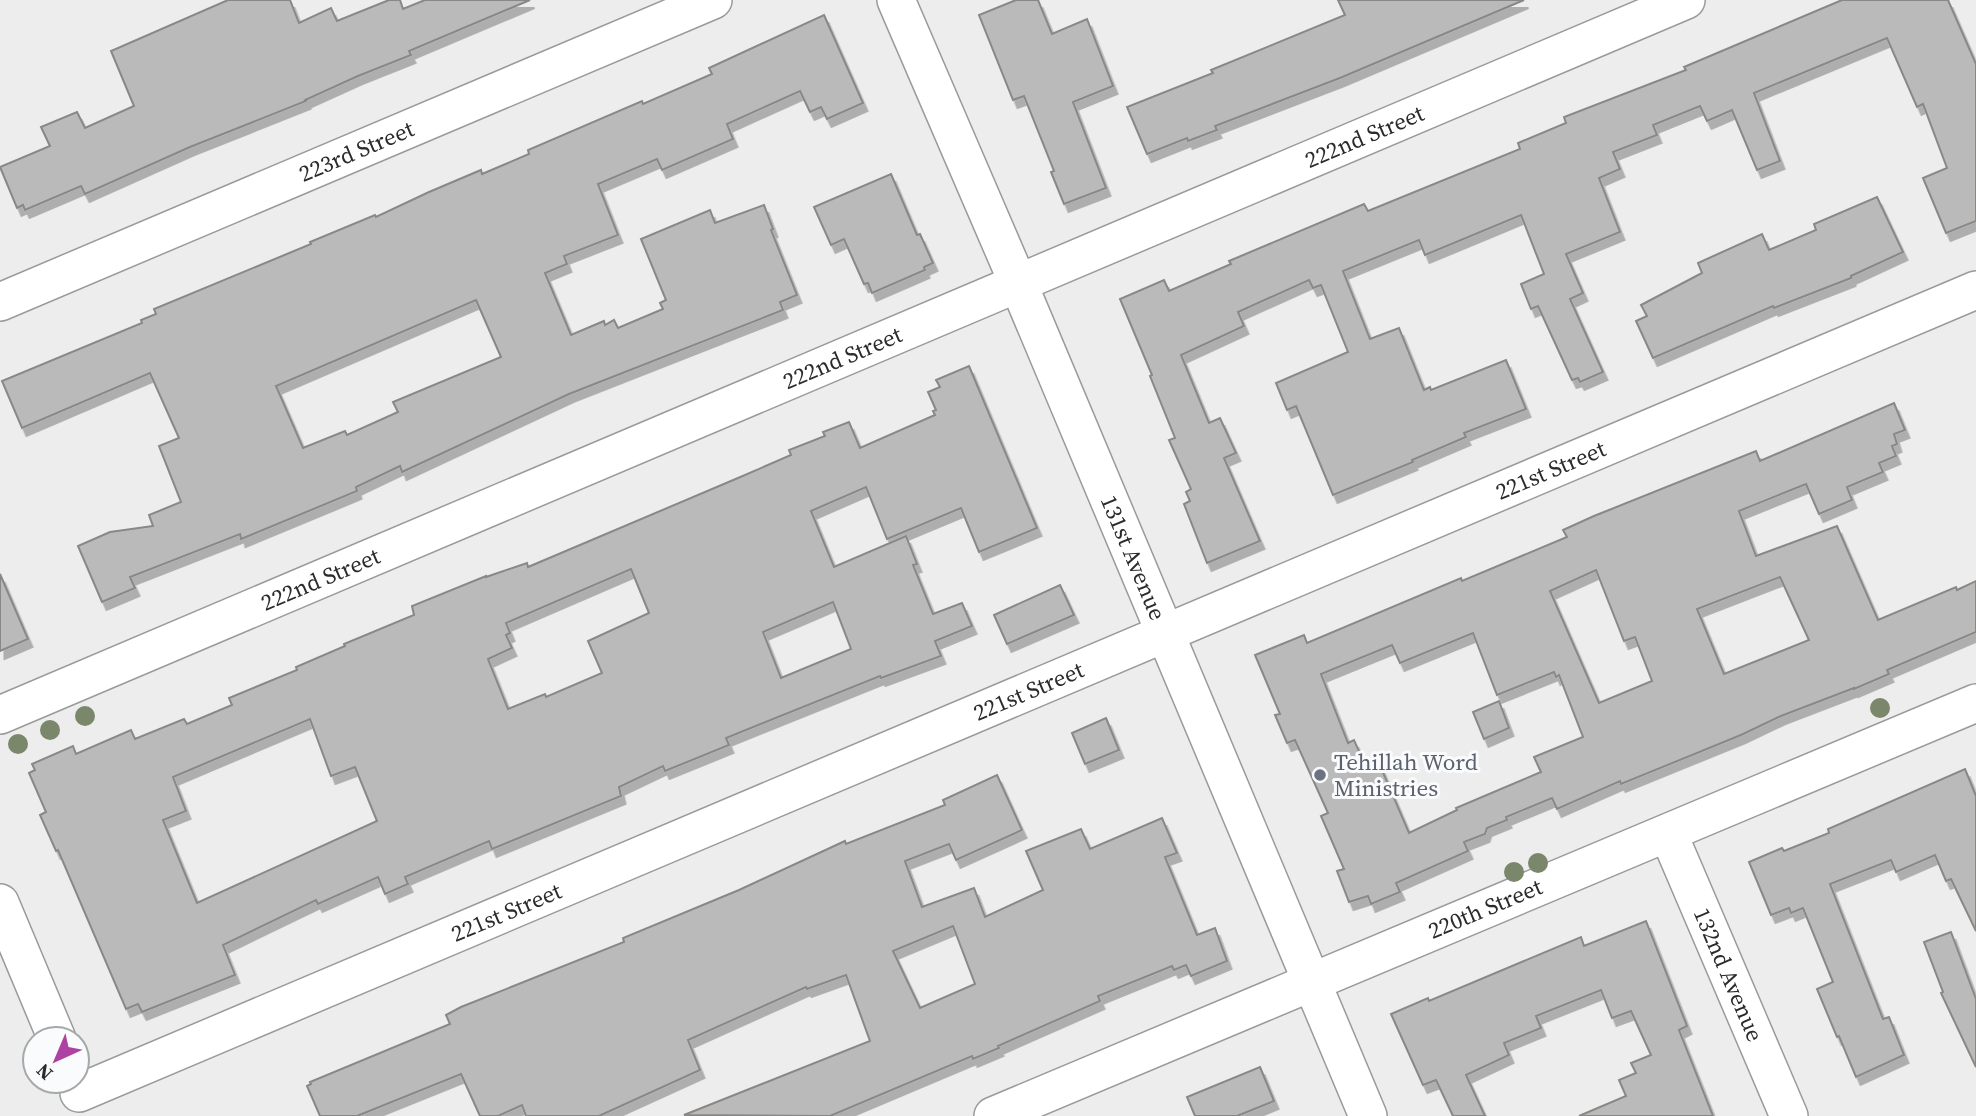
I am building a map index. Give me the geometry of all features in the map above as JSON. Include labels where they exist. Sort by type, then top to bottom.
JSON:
[{"type":"street","name":"223rd Street","points":[[0,302],[713,0]]},
{"type":"street","name":"131st Avenue","points":[[896,0],[1166,633],[1367,1116]]},
{"type":"street","name":"222nd Street","points":[[0,715],[1686,0]]},
{"type":"street","name":"221st Street","points":[[81,1097],[1976,290]]},
{"type":"street","name":"220th Street","points":[[993,1116],[1310,980],[1976,703]]},
{"type":"street","name":"132nd Avenue","points":[[1668,833],[1789,1116]]},
{"type":"street","points":[[0,903],[51,1025]]},
{"type":"building","points":[[228,0],[290,0],[299,23],[331,8],[337,21],[389,0],[400,0],[403,9],[425,0],[530,0],[409,51],[411,55],[306,101],[190,147],[85,194],[81,186],[25,210],[23,205],[17,208],[0,167],[50,146],[41,127],[77,112],[85,128],[134,106],[111,51]]},
{"type":"building","points":[[1016,0],[1038,0],[1052,34],[1087,19],[1113,86],[1073,102],[1106,188],[1064,204],[1024,96],[1013,100],[979,15]]},
{"type":"building","points":[[1338,0],[1524,0],[1340,78],[1215,126],[1217,130],[1188,141],[1187,138],[1147,154],[1127,107],[1213,73],[1211,70],[1345,15]]},
{"type":"building","points":[[1842,0],[1948,0],[1976,64],[1976,221],[1946,233],[1923,178],[1947,168],[1923,104],[1917,107],[1887,38],[1754,93],[1780,161],[1757,170],[1732,110],[1707,121],[1700,106],[1653,125],[1657,135],[1613,152],[1620,169],[1599,178],[1620,232],[1566,254],[1583,293],[1570,299],[1603,372],[1580,382],[1578,378],[1572,380],[1538,306],[1531,309],[1521,284],[1544,274],[1521,215],[1425,255],[1419,240],[1343,271],[1370,339],[1399,328],[1424,390],[1430,387],[1431,390],[1506,360],[1526,409],[1464,433],[1466,437],[1333,495],[1296,406],[1287,410],[1276,383],[1348,352],[1321,285],[1313,288],[1309,280],[1238,312],[1244,326],[1181,355],[1209,423],[1220,418],[1236,453],[1224,458],[1260,541],[1207,563],[1184,504],[1190,501],[1186,492],[1191,489],[1169,440],[1175,438],[1120,299],[1164,280],[1169,291],[1231,264],[1229,261],[1364,204],[1368,211],[1520,149],[1518,143],[1566,123],[1564,117],[1686,70],[1684,67]]},
{"type":"building","points":[[824,15],[863,103],[827,119],[821,107],[810,112],[800,91],[727,124],[733,139],[662,170],[657,159],[598,184],[618,235],[564,256],[567,264],[545,273],[571,335],[604,321],[605,325],[614,320],[618,328],[663,309],[660,303],[666,300],[641,239],[710,210],[715,223],[764,205],[797,295],[780,302],[783,310],[569,394],[402,472],[400,466],[356,487],[357,491],[241,539],[240,534],[130,577],[135,588],[102,602],[78,546],[110,532],[153,526],[149,515],[181,502],[159,446],[179,438],[150,373],[22,428],[2,381],[142,323],[141,320],[156,314],[154,309],[375,215],[376,217],[481,170],[482,174],[529,154],[528,150],[712,74],[709,68]],"holes":[[[476,300],[501,357],[393,402],[398,412],[347,435],[345,431],[303,448],[276,386]]]},
{"type":"building","points":[[891,174],[917,235],[920,234],[933,263],[924,267],[925,270],[872,293],[868,283],[864,284],[844,239],[831,245],[814,207]]},
{"type":"building","points":[[1877,197],[1903,252],[1851,278],[1774,308],[1773,306],[1653,358],[1636,321],[1647,316],[1641,305],[1702,273],[1698,263],[1762,234],[1769,250],[1816,230],[1814,224]]},
{"type":"building","points":[[969,366],[1037,528],[979,552],[961,508],[887,539],[866,487],[811,511],[834,567],[906,536],[917,564],[913,565],[933,614],[962,603],[972,626],[935,641],[941,656],[881,678],[880,676],[726,738],[729,745],[665,771],[663,766],[619,787],[621,796],[492,849],[489,841],[405,877],[408,884],[385,894],[378,877],[318,904],[316,900],[223,945],[235,975],[142,1012],[138,1004],[126,1009],[58,850],[56,851],[40,815],[46,812],[29,773],[35,770],[32,764],[73,746],[76,754],[131,730],[135,739],[184,719],[187,724],[232,705],[229,698],[297,670],[296,667],[345,646],[344,644],[414,615],[412,606],[486,576],[527,563],[528,567],[791,455],[789,450],[825,436],[823,432],[849,422],[860,448],[935,415],[933,411],[936,410],[928,392],[940,387],[936,380]],"holes":[[[631,569],[649,613],[588,641],[602,673],[546,697],[545,694],[508,709],[488,659],[512,648],[506,635],[510,633],[506,623]],[[833,602],[851,649],[781,678],[763,632]],[[310,719],[331,776],[355,767],[377,821],[197,903],[163,820],[186,811],[173,777]]]},
{"type":"building","points":[[1894,403],[1905,430],[1894,434],[1897,444],[1892,446],[1896,456],[1879,463],[1883,472],[1847,487],[1852,500],[1819,514],[1806,484],[1739,511],[1756,556],[1837,526],[1878,620],[1976,581],[1976,632],[1887,670],[1889,674],[1854,689],[1781,716],[1621,784],[1620,781],[1557,809],[1552,798],[1506,817],[1507,820],[1487,828],[1485,834],[1464,842],[1468,851],[1396,883],[1400,892],[1371,904],[1368,896],[1349,902],[1337,871],[1344,869],[1321,816],[1328,813],[1295,740],[1287,743],[1275,715],[1280,714],[1255,655],[1304,635],[1307,643],[1461,578],[1462,581],[1567,537],[1563,530],[1594,516],[1756,451],[1760,461]],"holes":[[[1596,570],[1624,641],[1635,637],[1652,681],[1599,703],[1550,591]],[[1780,577],[1809,640],[1724,674],[1697,609]],[[1473,633],[1497,695],[1554,672],[1556,677],[1559,675],[1583,737],[1534,757],[1541,772],[1456,808],[1457,810],[1409,833],[1379,763],[1367,769],[1354,740],[1348,743],[1321,674],[1392,645],[1400,663]]]},
{"type":"building","points":[[0,574],[28,639],[0,651]]},
{"type":"building","points":[[1060,585],[1074,615],[1007,644],[994,615]]},
{"type":"building","points":[[1499,701],[1509,728],[1484,739],[1473,712]]},
{"type":"building","points":[[1106,718],[1119,750],[1085,764],[1072,733]]},
{"type":"building","points":[[1965,769],[1976,796],[1976,931],[1951,879],[1946,881],[1935,855],[1896,872],[1891,860],[1830,884],[1883,1019],[1889,1017],[1904,1055],[1856,1077],[1817,989],[1833,982],[1803,908],[1791,913],[1789,908],[1771,915],[1749,862],[1829,833],[1828,829]]},
{"type":"building","points":[[997,775],[1022,830],[956,860],[949,844],[905,861],[922,907],[974,888],[985,917],[1043,890],[1026,851],[1081,829],[1090,849],[1162,818],[1177,853],[1165,857],[1197,935],[1215,928],[1227,961],[1191,976],[1186,965],[1174,970],[1172,966],[1098,996],[1100,1001],[998,1046],[999,1048],[973,1059],[972,1056],[830,1116],[684,1115],[870,1041],[846,975],[807,989],[806,987],[688,1040],[700,1070],[599,1116],[526,1116],[522,1105],[498,1116],[480,1116],[461,1074],[357,1116],[320,1116],[307,1086],[310,1082],[450,1024],[446,1015],[461,1007],[624,942],[623,938],[739,890],[845,841],[846,844],[945,805],[943,800]],"holes":[[[953,926],[975,984],[920,1008],[893,951]]]},
{"type":"building","points":[[1646,921],[1687,1026],[1679,1030],[1713,1116],[1579,1116],[1626,1096],[1619,1080],[1636,1073],[1631,1063],[1651,1055],[1631,1011],[1612,1018],[1601,990],[1536,1016],[1541,1028],[1504,1043],[1509,1055],[1466,1075],[1485,1116],[1453,1116],[1436,1080],[1423,1085],[1391,1014],[1428,998],[1429,1001],[1581,937],[1584,946]]},
{"type":"building","points":[[1951,932],[1976,999],[1976,1067],[1941,993],[1943,992],[1924,942]]},
{"type":"building","points":[[1260,1067],[1274,1101],[1237,1116],[1195,1116],[1187,1097]]},
{"type":"place","name":"Tehillah Word Ministries","points":[[1320,775]]}]
